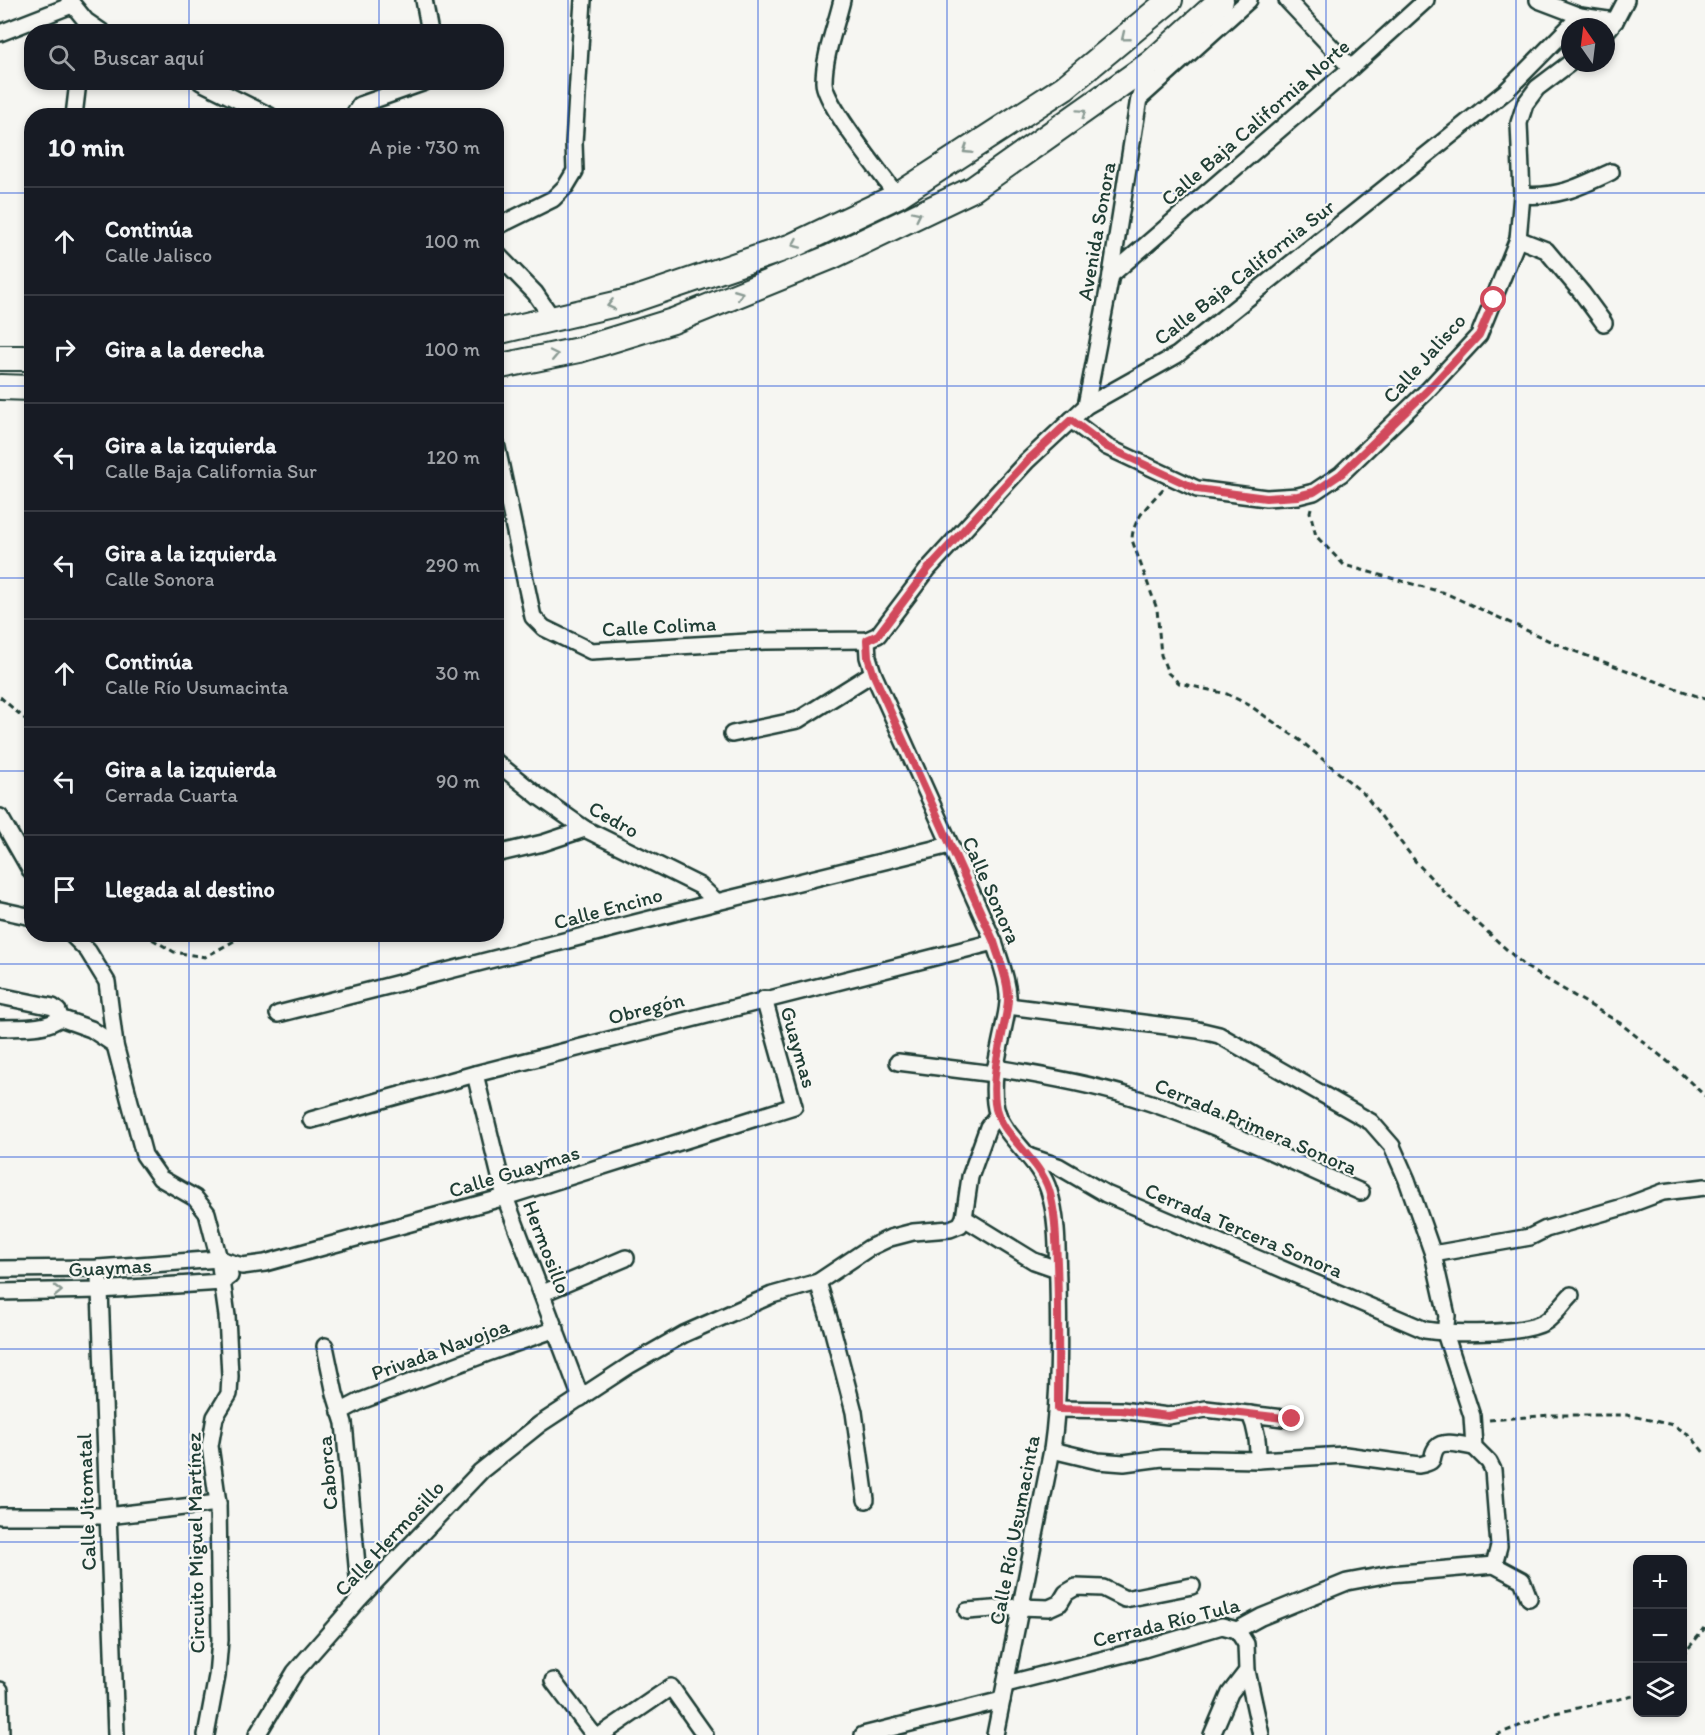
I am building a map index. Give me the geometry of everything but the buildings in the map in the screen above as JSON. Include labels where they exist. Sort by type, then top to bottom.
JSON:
[{"type":"main road","points":[[504,330],[633,300],[792,246],[897,196],[1065,87],[1170,0]]},
{"type":"main road","points":[[504,365],[579,350],[673,321],[831,256],[973,189],[1151,63],[1221,0]]},
{"type":"main road","points":[[0,358],[24,358]]},
{"type":"main road","points":[[0,387],[24,388]]},
{"type":"street","points":[[424,0],[428,24]]},
{"type":"street","points":[[504,223],[553,199],[566,186],[574,171],[583,0]]},
{"type":"street","points":[[842,0],[826,66],[824,85],[832,106],[897,196]]},
{"type":"street","points":[[1139,98],[1249,0]]},
{"type":"street","points":[[1287,0],[1351,68]]},
{"type":"street","name":"Calle Baja California Norte","points":[[1111,275],[1351,68],[1426,0]]},
{"type":"street","points":[[1538,0],[1586,18]]},
{"type":"street","points":[[1615,19],[1626,0]]},
{"type":"street","points":[[0,33],[70,2],[84,24]]},
{"type":"street","name":"Calle Baja California Sur","points":[[867,640],[878,635],[928,569],[1019,469],[1086,406],[1177,355],[1506,91],[1580,16]]},
{"type":"street","name":"Avenida Sonora","points":[[1086,406],[1111,275],[1139,98],[1151,63]]},
{"type":"street","name":"Calle Jalisco","points":[[1314,492],[1341,474],[1427,391],[1479,335],[1518,239],[1522,195],[1519,123],[1525,104],[1537,88],[1561,70]]},
{"type":"street","points":[[75,108],[77,90]]},
{"type":"street","points":[[217,90],[254,108]]},
{"type":"street","points":[[358,108],[360,105],[402,90]]},
{"type":"street","points":[[1522,195],[1540,197],[1568,192],[1611,172]]},
{"type":"street","points":[[1518,239],[1546,250],[1604,323]]},
{"type":"street","points":[[504,261],[535,293],[553,319]]},
{"type":"street","points":[[1071,420],[1107,447],[1174,476],[1197,489],[1266,498],[1298,496],[1314,492]]},
{"type":"street","name":"Calle Colima","points":[[504,481],[533,617],[544,628],[591,651],[765,641],[867,640]]},
{"type":"street","name":"Calle Sonora","points":[[867,640],[868,657],[873,673],[994,942],[1006,979],[1008,1006],[995,1071],[995,1104],[1000,1121],[1031,1157],[1043,1174],[1050,1191],[1055,1224],[1059,1331]]},
{"type":"street","points":[[732,734],[798,720],[873,673]]},
{"type":"street","name":"Cedro","points":[[504,768],[585,829],[700,886],[717,902]]},
{"type":"street","points":[[0,817],[24,859]]},
{"type":"street","points":[[504,852],[543,843],[585,829]]},
{"type":"street","name":"Calle Encino","points":[[278,1014],[950,845]]},
{"type":"street","points":[[0,910],[24,915]]},
{"type":"street","name":"Circuito Miguel Martínez","points":[[79,942],[88,951],[107,982],[115,1045],[144,1155],[160,1178],[195,1198],[207,1213],[219,1259],[230,1376],[229,1394],[215,1417],[210,1446],[218,1503],[220,1640],[217,1676],[206,1735]]},
{"type":"street","name":"Obregón","points":[[310,1120],[475,1074],[994,942]]},
{"type":"street","points":[[0,996],[53,1007],[58,1011],[60,1018]]},
{"type":"street","name":"Guaymas","points":[[764,999],[794,1106]]},
{"type":"street","points":[[1008,1006],[1198,1030],[1219,1035],[1371,1122],[1392,1146],[1407,1180],[1433,1254],[1447,1316],[1445,1333],[1472,1416],[1474,1447]]},
{"type":"street","points":[[60,1018],[91,1029],[115,1045]]},
{"type":"street","points":[[0,1028],[45,1025],[54,1023],[60,1018]]},
{"type":"street","name":"Cerrada Primera Sonora","points":[[898,1062],[1065,1079],[1130,1096],[1196,1119],[1361,1192]]},
{"type":"street","name":"Hermosillo","points":[[475,1074],[505,1197],[581,1398]]},
{"type":"street","name":"Calle Guaymas","points":[[219,1259],[242,1266],[265,1263],[505,1197],[794,1106]]},
{"type":"street","points":[[998,1114],[988,1127],[970,1177],[962,1221],[1034,1261],[1057,1269]]},
{"type":"street","name":"Cerrada Tercera Sonora","points":[[1031,1157],[1058,1166],[1106,1194],[1425,1330],[1445,1333],[1526,1329],[1546,1322],[1571,1295]]},
{"type":"street","points":[[1433,1254],[1530,1237],[1546,1229],[1623,1207],[1663,1192],[1705,1187]]},
{"type":"street","name":"Calle Hermosillo","points":[[257,1735],[295,1672],[360,1598],[481,1471],[540,1424],[630,1365],[684,1334],[772,1295],[818,1282],[869,1248],[890,1238],[913,1232],[951,1228],[962,1221]]},
{"type":"street","points":[[543,1293],[626,1258]]},
{"type":"street","name":"Guaymas","points":[[0,1269],[98,1268],[219,1259]]},
{"type":"street","name":"Calle Guaymas","points":[[222,1282],[242,1266]]},
{"type":"street","name":"Calle Jitomatal","points":[[98,1268],[116,1735]]},
{"type":"street","name":"Guaymas","points":[[0,1292],[100,1290],[222,1282]]},
{"type":"street","points":[[818,1282],[854,1412],[866,1500]]},
{"type":"street","name":"Privada Navojoa","points":[[340,1412],[372,1397],[556,1329]]},
{"type":"street","name":"Calle Río Usumacinta","points":[[995,1735],[1052,1450],[1058,1409],[1059,1331]]},
{"type":"street","name":"Caborca","points":[[325,1346],[334,1394],[344,1423],[360,1598]]},
{"type":"street","points":[[1058,1409],[1121,1410],[1168,1416],[1206,1409],[1292,1419]]},
{"type":"street","points":[[1250,1414],[1256,1427],[1258,1460]]},
{"type":"street","points":[[1052,1450],[1098,1461],[1124,1463],[1162,1458],[1258,1460],[1345,1455],[1419,1465],[1429,1463],[1433,1459],[1436,1448],[1440,1445],[1449,1443],[1474,1447],[1489,1462],[1493,1470],[1499,1546],[1494,1565],[1522,1580],[1529,1598]]},
{"type":"street","points":[[0,1516],[107,1516],[218,1503]]},
{"type":"street","name":"Cerrada Río Tula","points":[[1006,1684],[1144,1649],[1222,1626],[1237,1630],[1261,1617],[1347,1582],[1390,1574],[1494,1565]]},
{"type":"street","points":[[967,1611],[1019,1607],[1049,1608],[1060,1603],[1066,1593],[1076,1587],[1103,1588],[1125,1599],[1192,1586]]},
{"type":"street","points":[[1237,1630],[1246,1644],[1247,1671],[1261,1735]]},
{"type":"street","points":[[1212,1735],[1230,1693],[1247,1671]]},
{"type":"street","points":[[553,1681],[594,1735]]},
{"type":"street","points":[[601,1735],[671,1687],[705,1735]]},
{"type":"street","points":[[0,1690],[1,1735]]},
{"type":"street","points":[[863,1735],[1002,1700]]},
{"type":"path","points":[[1174,476],[1146,508],[1132,530],[1132,540],[1157,609],[1161,655],[1168,673],[1179,683],[1227,694],[1250,705],[1301,741],[1364,794],[1416,862],[1450,898],[1526,967],[1620,1023],[1672,1065],[1705,1096]]},
{"type":"path","points":[[1314,492],[1310,512],[1316,537],[1344,565],[1445,593],[1563,647],[1705,699]]},
{"type":"path","points":[[0,697],[24,717]]},
{"type":"path","points":[[157,942],[174,952],[206,957],[232,942]]},
{"type":"path","points":[[1472,1416],[1486,1420],[1627,1415],[1673,1425],[1690,1435],[1705,1454]]},
{"type":"path","points":[[1687,1651],[1705,1628]]},
{"type":"path","points":[[1496,1735],[1550,1714],[1633,1696]]},
{"type":"route","points":[[1292,1419],[1206,1409],[1168,1416],[1121,1410],[1058,1409],[1057,1269],[1055,1224],[1050,1191],[1043,1174],[1031,1157],[1000,1121],[995,1104],[994,1074],[1008,1006],[1006,979],[994,942],[873,673],[868,657],[867,640],[878,635],[928,569],[1027,461],[1071,420],[1107,447],[1174,476],[1197,489],[1266,498],[1298,496],[1314,492],[1341,474],[1427,391],[1479,335],[1494,300]]}]
